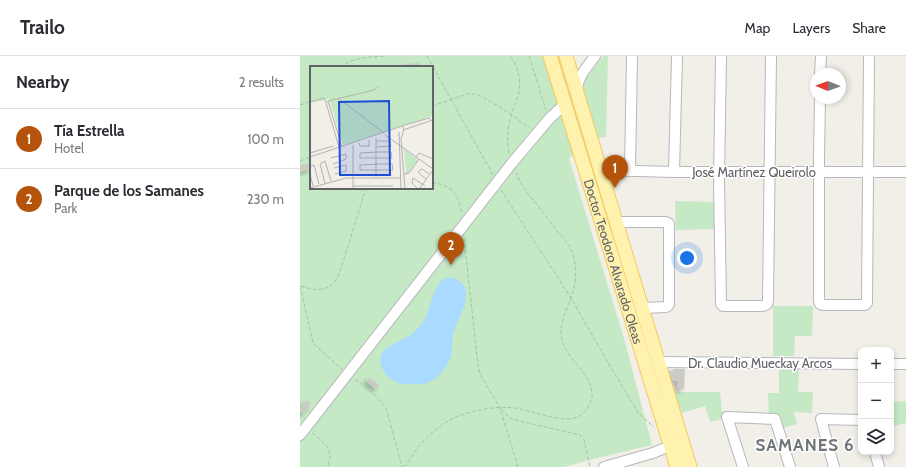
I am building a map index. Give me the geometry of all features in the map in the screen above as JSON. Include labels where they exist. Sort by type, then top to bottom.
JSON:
[{"type":"main road","name":"Doctor Teodoro Alvarado Oleas","points":[[550,56],[676,467]]},
{"type":"main road","name":"Doctor Teodoro Alvarado Oleas","points":[[566,56],[690,467]]},
{"type":"street","points":[[577,93],[577,87],[582,74],[596,56]]},
{"type":"street","points":[[630,171],[632,56]]},
{"type":"street","points":[[674,172],[677,56]]},
{"type":"street","points":[[721,56],[719,171],[720,302],[722,306],[763,306],[768,304],[770,56]]},
{"type":"street","points":[[820,68],[821,56]]},
{"type":"street","points":[[820,104],[819,301],[820,304],[823,305],[863,306],[867,303],[869,56]]},
{"type":"street","points":[[300,435],[536,133],[565,104]]},
{"type":"street","name":"José Martínez Queirolo","points":[[601,170],[674,172],[906,172]]},
{"type":"street","points":[[617,222],[665,222],[669,224],[669,304],[666,307],[643,308]]},
{"type":"street","name":"Dr. Claudio Mueckay Arcos","points":[[659,362],[858,364]]},
{"type":"street","points":[[894,364],[906,364]]},
{"type":"street","points":[[743,467],[728,417],[775,419],[790,467]]},
{"type":"street","points":[[834,467],[821,419],[858,420]]},
{"type":"street","points":[[604,467],[653,453],[670,446]]},
{"type":"street","points":[[876,455],[879,467]]},
{"type":"path","points":[[342,66],[359,58],[387,56]]},
{"type":"path","points":[[427,56],[432,66]]},
{"type":"path","points":[[404,467],[420,445],[445,422],[488,408],[525,410],[555,418],[570,419],[578,417],[589,407],[592,397],[592,387],[589,380],[566,350],[561,332],[566,308],[571,298],[574,286],[576,264],[570,247],[523,186],[509,157],[508,130],[511,114],[519,91],[519,77],[514,61],[510,56]]},
{"type":"path","points":[[528,56],[549,119]]},
{"type":"path","points":[[433,67],[497,183],[571,298],[639,414],[656,429]]},
{"type":"path","points":[[433,106],[467,94],[476,94],[511,114],[536,133]]},
{"type":"path","points":[[300,106],[310,101]]},
{"type":"path","points":[[300,161],[310,157]]},
{"type":"path","points":[[433,182],[444,185],[450,189],[456,196],[460,205],[478,366],[481,376],[500,408],[518,467]]},
{"type":"path","points":[[300,286],[322,290],[336,280],[340,272],[366,189]]},
{"type":"path","points":[[500,408],[511,419],[580,435],[584,440],[590,467]]},
{"type":"path","points":[[319,439],[325,444],[329,451],[330,458],[328,467]]},
{"type":"green space","points":[[300,56],[543,56],[575,154],[569,158],[625,342],[652,445],[564,467],[300,467]]},
{"type":"green space","points":[[603,56],[608,56],[606,137],[597,138],[582,89],[582,84]]},
{"type":"green space","points":[[675,201],[716,202],[715,229],[676,230]]},
{"type":"green space","points":[[773,306],[813,306],[812,336],[795,336],[794,356],[773,356]]},
{"type":"green space","points":[[779,369],[799,370],[798,392],[813,392],[812,413],[794,412],[797,424],[782,428],[778,414],[769,414],[768,393],[779,393]]},
{"type":"green space","points":[[674,392],[720,392],[723,419],[710,422],[705,406],[682,413]]},
{"type":"green space","points":[[906,401],[906,423],[894,426],[894,419],[894,402]]},
{"type":"water","points":[[453,278],[461,282],[465,288],[466,295],[463,310],[453,335],[452,353],[448,364],[440,374],[428,383],[403,384],[392,380],[387,376],[380,362],[383,352],[387,348],[409,336],[418,328],[426,318],[434,293],[440,282],[445,279]]},
{"type":"building","points":[[419,63],[419,66],[406,66],[406,64]]},
{"type":"building","points":[[310,163],[310,169],[300,172],[300,166]]},
{"type":"building","points":[[673,369],[685,369],[684,389],[677,389],[677,381],[673,381],[669,371],[673,371]]},
{"type":"building","points":[[369,377],[379,385],[376,389],[366,381]]},
{"type":"building","points":[[307,400],[311,403],[303,414],[300,409]]},
{"type":"place","name":"Tía Estrella","points":[[615,188]]},
{"type":"place","name":"Parque de los Samanes","points":[[451,265]]},
{"type":"district","name":"SAMANES 6","points":[[805,445]]}]
